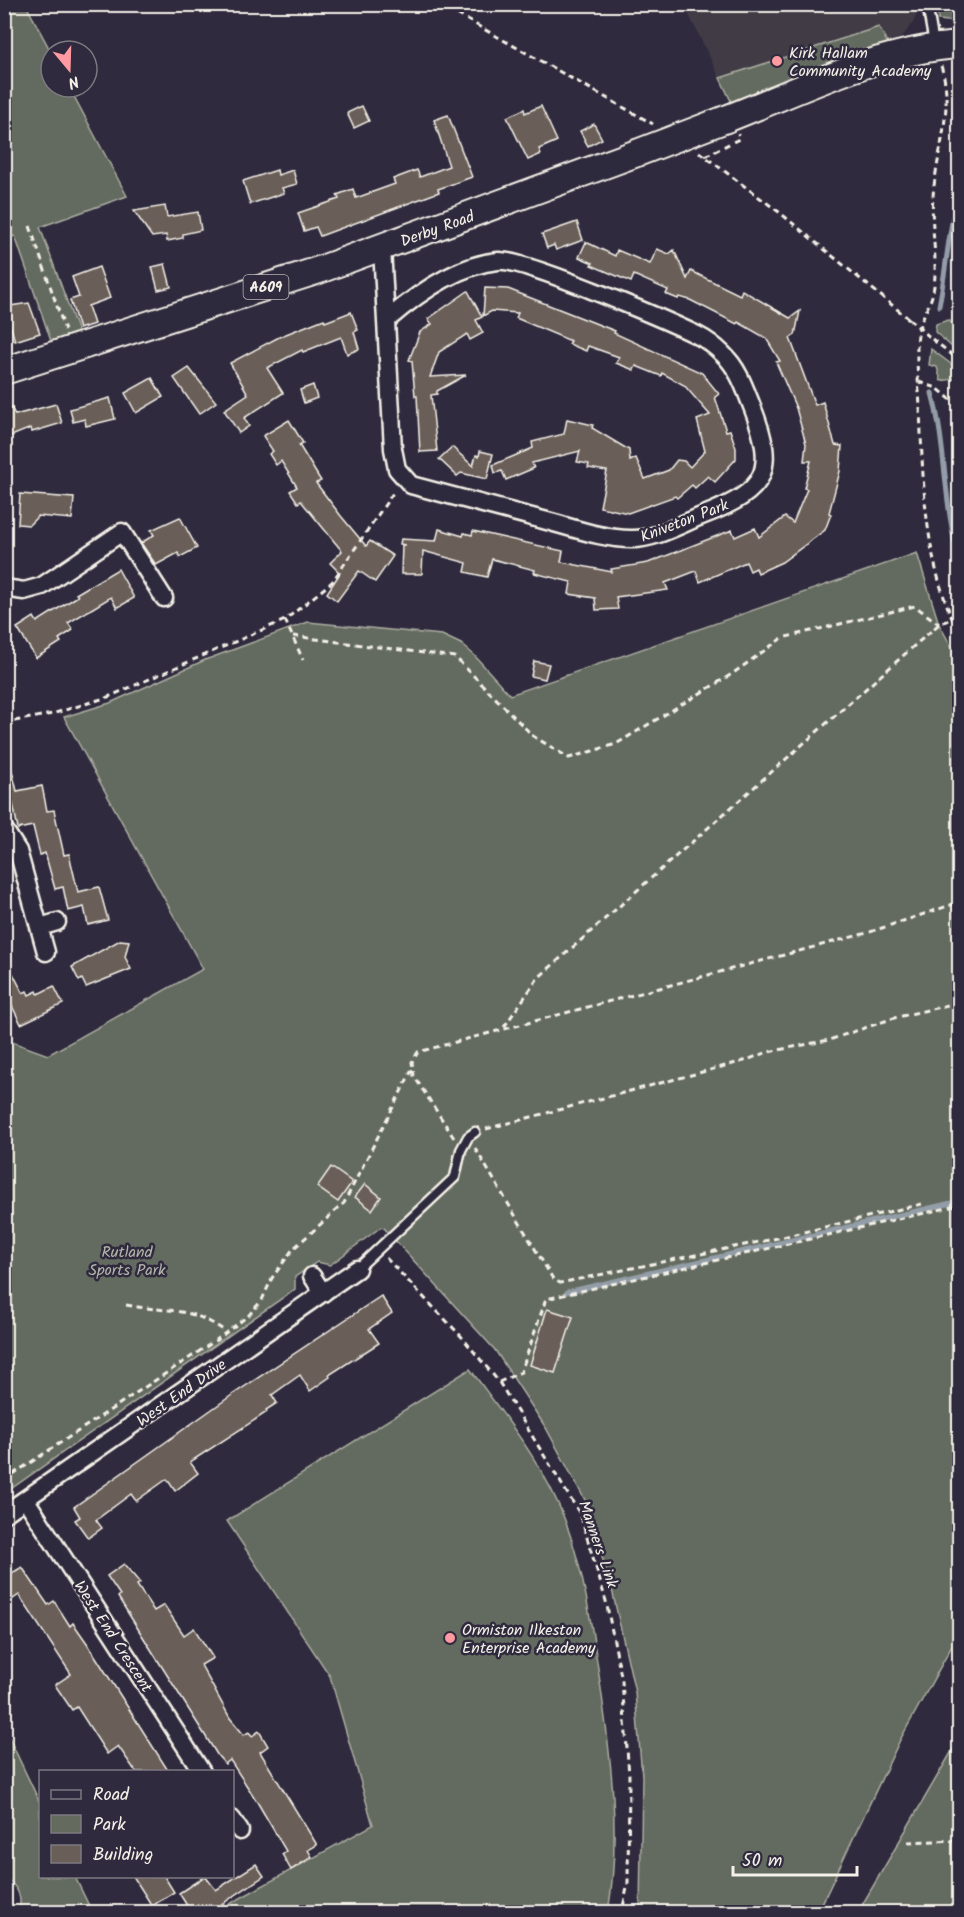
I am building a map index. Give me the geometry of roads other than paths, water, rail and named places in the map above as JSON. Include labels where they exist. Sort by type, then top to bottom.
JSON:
[{"type":"main road","name":"A609","points":[[934,47],[960,45]]},
{"type":"main road","name":"Derby Road","points":[[4,371],[382,248],[637,153],[732,126],[862,66],[934,47]]},
{"type":"street","points":[[382,248],[387,320]]},
{"type":"street","name":"Kniveton Park","points":[[500,260],[537,269],[697,335],[716,347],[740,375],[762,432],[767,456],[759,480],[744,496],[716,510],[634,539],[563,525],[411,485],[403,479],[397,469],[393,449],[387,320],[411,300],[437,284],[480,265],[500,260]]},
{"type":"street","points":[[4,588],[24,591],[42,586],[122,532],[165,598]]},
{"type":"street","points":[[4,829],[18,851],[46,952]]},
{"type":"street","points":[[40,927],[57,922]]},
{"type":"street","name":"West End Drive","points":[[4,1514],[357,1269]]},
{"type":"street","points":[[312,1276],[323,1293]]},
{"type":"street","name":"West End Crescent","points":[[26,1500],[201,1770]]},
{"type":"lane","points":[[927,4],[934,47]]},
{"type":"lane","points":[[357,1269],[455,1177],[461,1150],[472,1134]]},
{"type":"waterway","points":[[939,306],[953,215],[956,202],[960,199]]},
{"type":"waterway","points":[[932,393],[937,414],[951,520],[960,561]]},
{"type":"waterway","points":[[567,1292],[960,1201]]},
{"type":"place","name":"Kirk Hallam Community Academy","points":[[777,61]]},
{"type":"place","name":"Ormiston Ilkeston Enterprise Academy","points":[[450,1638]]},
{"type":"park label","name":"Rutland Sports Park","points":[[127,1260]]}]
